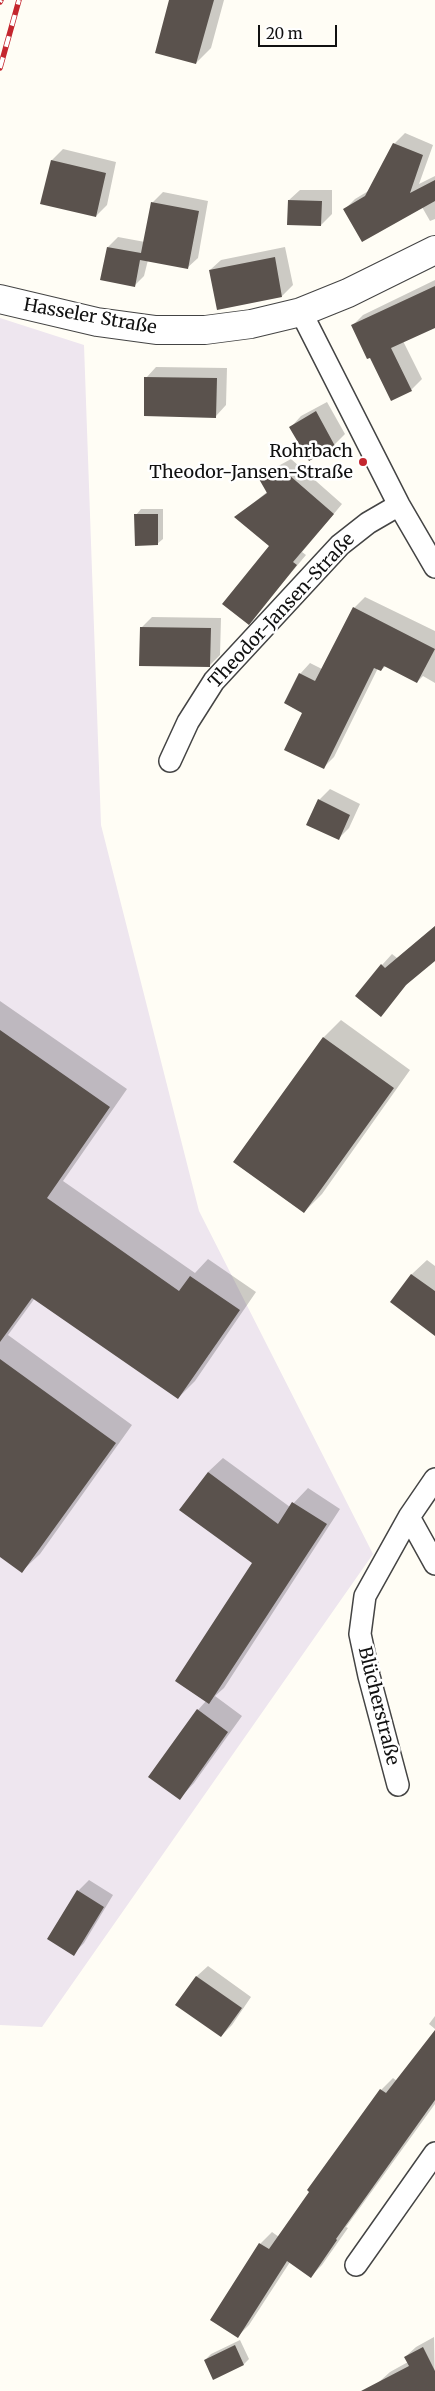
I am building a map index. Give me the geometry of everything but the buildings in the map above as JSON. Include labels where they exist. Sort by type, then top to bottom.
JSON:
[{"type":"street","name":"Hasseler Straße","points":[[0,299],[97,322],[156,330],[205,330],[251,324],[301,312],[348,293],[435,250]]},
{"type":"street","points":[[301,312],[399,505],[435,567]]},
{"type":"street","name":"Theodor-Jansen-Straße","points":[[170,761],[188,722],[214,681],[340,545],[368,523],[399,505]]},
{"type":"street","name":"Blücherstraße","points":[[398,1785],[368,1676],[360,1634],[365,1596],[409,1518],[435,1479]]},
{"type":"street","points":[[409,1518],[435,1564]]},
{"type":"street","points":[[356,2265],[435,2153]]},
{"type":"shaded area","points":[[0,318],[84,345],[101,825],[199,1211],[373,1554],[42,2027],[0,2025]]},
{"type":"railway","points":[[0,68],[19,0]]},
{"type":"place","name":"Rohrbach Theodor-Jansen-Straße","points":[[363,462]]}]
